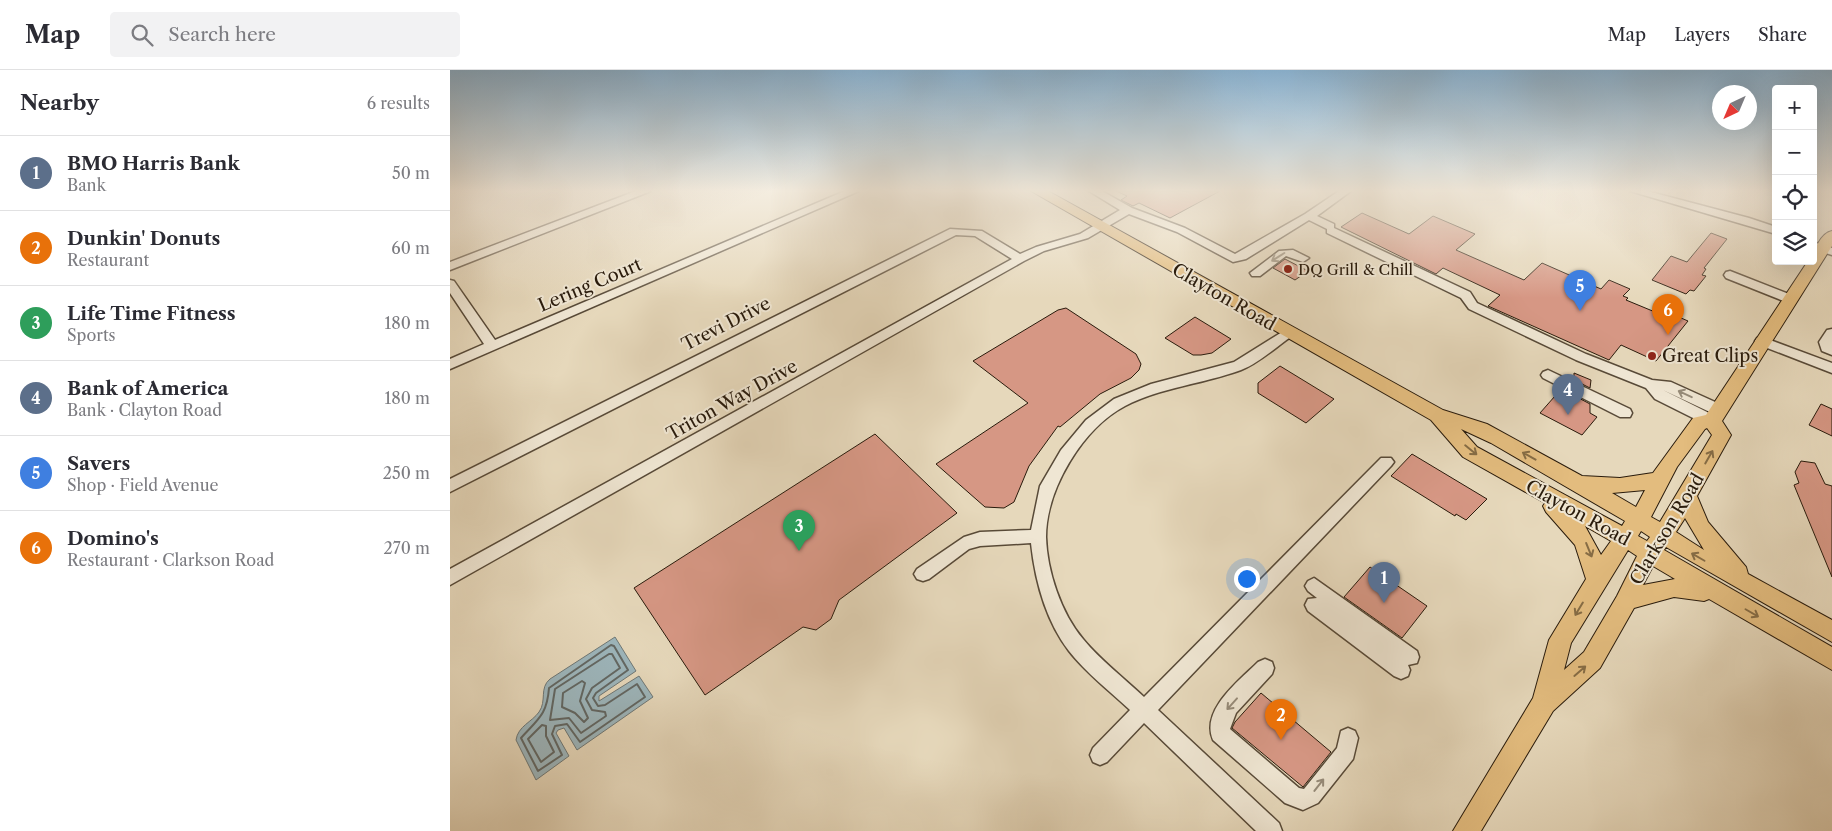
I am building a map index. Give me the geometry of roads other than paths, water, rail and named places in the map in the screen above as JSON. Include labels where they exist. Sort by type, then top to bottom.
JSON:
[{"type":"main road","name":"Clayton Road","points":[[1102,227],[1287,333],[1437,416],[1481,429],[1572,479],[1663,535],[1832,632]]},
{"type":"main road","name":"Clarkson Road","points":[[1544,703],[1560,640],[1624,538],[1646,508],[1659,480],[1700,423],[1715,415],[1825,245]]},
{"type":"main road","name":"Clarkson Road","points":[[1466,831],[1544,703],[1592,660],[1626,601],[1638,571],[1663,535],[1722,435],[1715,415]]},
{"type":"main road","name":"Clayton Road","points":[[1437,416],[1470,452],[1624,538],[1832,659]]},
{"type":"main road","points":[[1572,479],[1620,486],[1659,480]]},
{"type":"main road","points":[[1534,488],[1577,528],[1592,558],[1597,580]]},
{"type":"main road","points":[[1687,495],[1696,525],[1710,543],[1751,586]]},
{"type":"main road","points":[[1626,601],[1658,589],[1674,586],[1688,587],[1725,598]]},
{"type":"street","points":[[450,266],[553,227]]},
{"type":"street","name":"Lering Court","points":[[450,364],[771,227]]},
{"type":"street","name":"Triton Way Drive","points":[[450,578],[1026,257],[1040,255],[1080,242],[1084,236],[1100,227]]},
{"type":"street","points":[[1172,227],[1233,258],[1242,257],[1292,227]]},
{"type":"street","points":[[1327,227],[1466,295],[1473,306],[1581,357],[1651,385],[1660,395],[1715,415]]},
{"type":"street","name":"Trevi Drive","points":[[450,486],[954,231],[978,233],[1026,257]]},
{"type":"street","points":[[1256,273],[1282,253],[1293,254],[1303,258]]},
{"type":"street","points":[[1730,275],[1790,299]]},
{"type":"street","points":[[450,284],[492,346]]},
{"type":"street","points":[[1271,831],[1076,645],[1053,605],[1040,561],[1038,536],[1048,486],[1066,454],[1091,424],[1119,404],[1156,387],[1238,366],[1287,333]]},
{"type":"street","points":[[1832,333],[1826,342],[1827,348],[1832,351]]},
{"type":"street","points":[[1762,341],[1832,368]]},
{"type":"street","points":[[1548,375],[1624,413]]},
{"type":"street","points":[[1100,755],[1386,462]]},
{"type":"street","points":[[922,574],[964,544],[980,539],[1038,536]]},
{"type":"street","points":[[1403,667],[1314,601],[1403,667]]},
{"type":"street","points":[[1265,668],[1225,711],[1219,723],[1220,732],[1292,796],[1303,800],[1311,796],[1346,752],[1348,738]]},
{"type":"water","points":[[615,637],[636,671],[599,696],[599,701],[639,676],[653,697],[577,750],[564,728],[558,730],[556,733],[569,756],[536,780],[516,740],[519,731],[539,712],[543,703],[545,686],[550,679]]},
{"type":"place","name":"DQ Grill & Chill","points":[[1288,269]]},
{"type":"place","name":"Savers","points":[[1580,311]]},
{"type":"place","name":"Domino's","points":[[1668,335]]},
{"type":"place","name":"Great Clips","points":[[1652,356]]},
{"type":"place","name":"Bank of America","points":[[1568,415]]},
{"type":"place","name":"Life Time Fitness","points":[[799,551]]},
{"type":"place","name":"BMO Harris Bank","points":[[1384,603]]},
{"type":"place","name":"Dunkin' Donuts","points":[[1281,740]]}]
